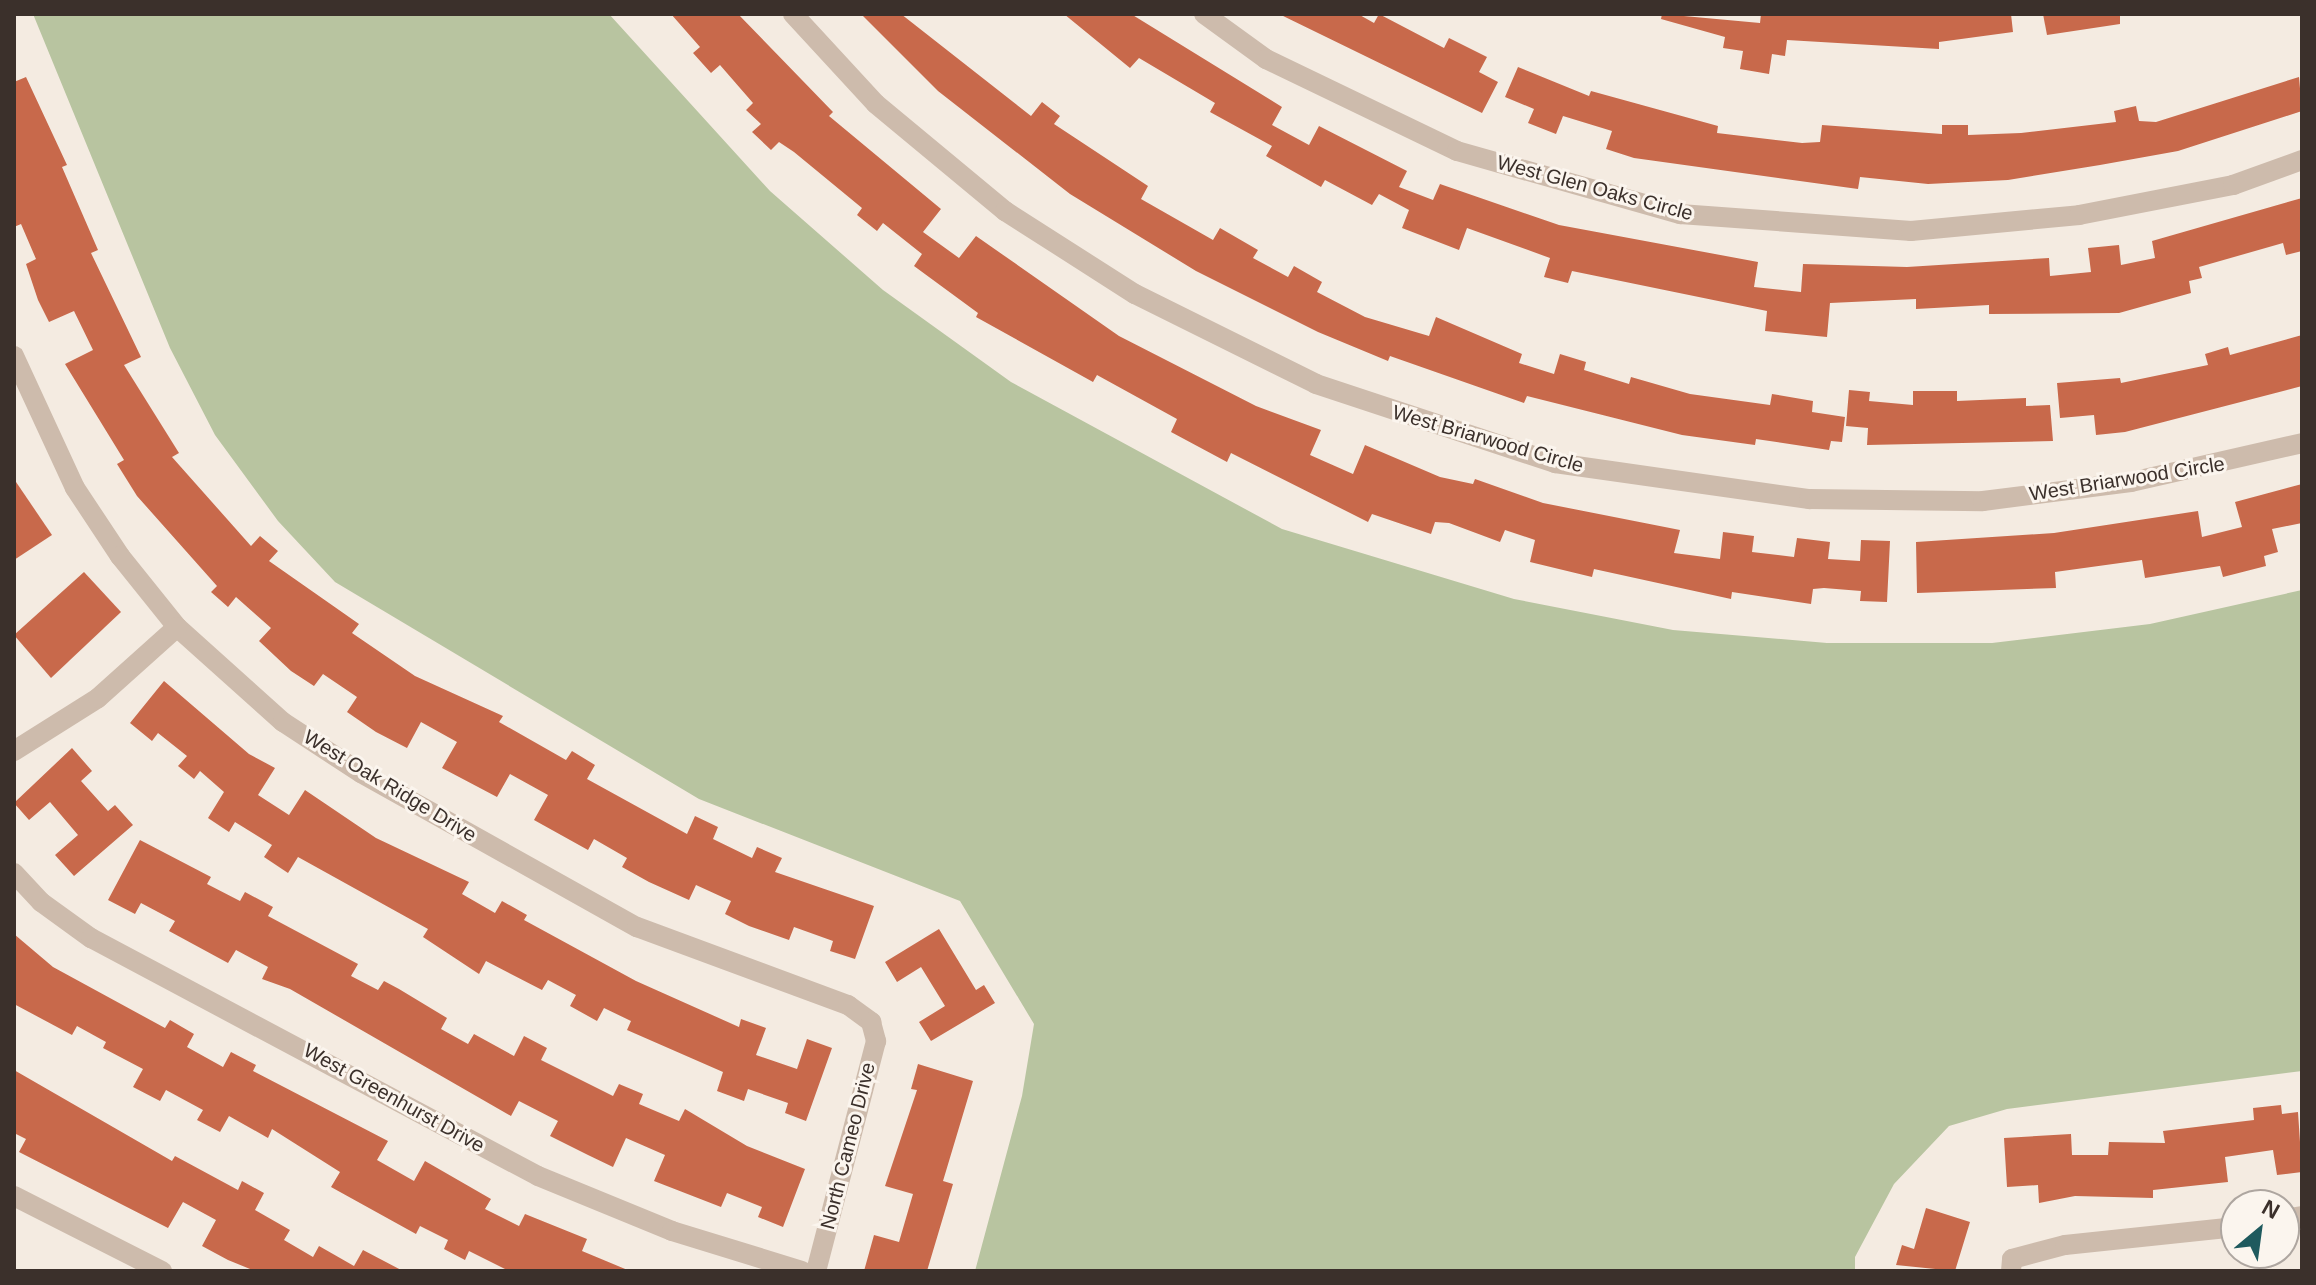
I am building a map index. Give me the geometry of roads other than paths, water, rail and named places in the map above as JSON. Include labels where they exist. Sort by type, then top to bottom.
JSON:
[{"type":"street","name":"West Briarwood Circle","points":[[793,14],[876,104],[1005,211],[1135,294],[1316,384],[1555,463],[1809,499],[1983,501],[2131,482],[2302,443]]},
{"type":"street","name":"West Glen Oaks Circle","points":[[1204,14],[1266,59],[1457,151],[1680,214],[1911,231],[2079,215],[2233,185],[2302,160]]},
{"type":"street","name":"West Oak Ridge Drive","points":[[14,356],[75,488],[177,627],[283,722],[361,773],[637,927],[848,1005],[871,1022]]},
{"type":"street","points":[[14,751],[98,698],[177,627]]},
{"type":"street","name":"West Greenhurst Drive","points":[[14,873],[41,902],[91,938],[538,1176],[672,1231],[802,1271]]},
{"type":"street","name":"North Cameo Drive","points":[[816,1271],[876,1041],[871,1022]]},
{"type":"street","points":[[14,1196],[162,1271]]},
{"type":"street","points":[[2011,1271],[2012,1259],[2065,1245],[2220,1229]]}]
